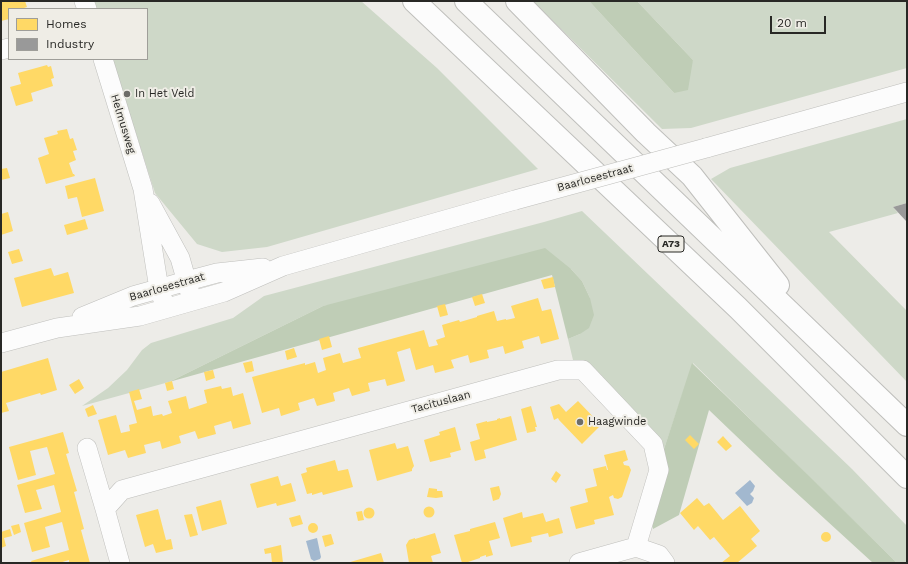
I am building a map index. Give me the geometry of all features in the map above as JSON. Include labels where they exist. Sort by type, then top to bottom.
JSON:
[{"type":"highway","name":"A73","points":[[410,1],[430,16]]},
{"type":"highway","name":"A73","points":[[414,1],[738,308],[907,477]]},
{"type":"highway","points":[[466,1],[907,425]]},
{"type":"highway","points":[[516,1],[646,133],[692,176],[830,350]]},
{"type":"street","name":"Helmusweg","points":[[103,60],[143,189],[159,289],[166,308]]},
{"type":"street","name":"Baarlosestraat","points":[[1,343],[57,328],[140,316],[224,292],[283,266],[515,200],[907,92]]},
{"type":"street","name":"Helmusweg","points":[[143,189],[180,258],[193,300]]},
{"type":"street","name":"Baarlosestraat","points":[[57,328],[133,296],[187,281],[217,273],[283,266]]},
{"type":"street","name":"Tacituslaan","points":[[105,509],[122,490],[558,370],[583,370],[653,444],[659,470],[636,547]]},
{"type":"street","points":[[87,448],[120,563]]},
{"type":"street","points":[[579,563],[636,547],[658,556],[665,563]]},
{"type":"green space","points":[[91,1],[361,1],[437,68],[538,169],[267,247],[222,252],[197,244],[155,193],[112,60],[148,60],[148,8],[94,8]]},
{"type":"green space","points":[[533,1],[589,1],[674,93],[693,60],[637,1],[907,1],[907,68],[691,128],[662,129]]},
{"type":"green space","points":[[589,1],[637,1],[693,60],[688,90],[674,93]]},
{"type":"green space","points":[[907,119],[907,203],[893,207],[898,213],[829,232],[907,311],[907,382],[711,179],[730,168]]},
{"type":"green space","points":[[582,211],[852,469],[907,526],[907,563],[897,563],[693,363],[664,449],[591,367],[573,360],[568,339],[580,334],[590,298],[582,281],[571,269],[323,306],[169,382],[82,406],[108,388],[127,370],[142,350],[151,343],[233,318],[264,296]]},
{"type":"green space","points":[[545,248],[571,269],[582,281],[590,298],[594,315],[589,328],[568,339],[552,275],[169,382],[323,306]]},
{"type":"green space","points":[[692,363],[897,563],[873,563],[779,477],[709,410],[679,515],[653,529],[652,525],[664,449]]},
{"type":"water","points":[[750,480],[755,486],[750,494],[754,498],[752,503],[747,506],[735,493]]},
{"type":"water","points":[[317,538],[321,557],[320,559],[314,561],[311,559],[306,541]]},
{"type":"building: Homes","points":[[1,1],[25,1],[27,7],[8,8],[8,19],[1,21]]},
{"type":"building: Homes","points":[[47,65],[48,67],[51,66],[54,78],[51,79],[53,86],[31,93],[33,101],[16,106],[10,87],[21,84],[18,73]]},
{"type":"building: Homes","points":[[67,129],[70,139],[73,138],[77,150],[73,151],[76,160],[69,163],[75,176],[46,184],[38,158],[49,154],[44,138],[58,134],[57,131]]},
{"type":"building: Homes","points":[[7,168],[10,178],[1,180],[1,169]]},
{"type":"building: Homes","points":[[95,178],[104,211],[82,217],[77,197],[68,199],[65,186]]},
{"type":"building: Homes","points":[[8,212],[13,231],[1,235],[1,214]]},
{"type":"building: Homes","points":[[85,219],[88,229],[67,235],[64,225]]},
{"type":"building: Homes","points":[[19,249],[23,261],[12,264],[8,252]]},
{"type":"building: Homes","points":[[51,268],[54,276],[68,272],[74,293],[22,307],[14,278]]},
{"type":"building: Homes","points":[[553,277],[555,287],[544,289],[541,280]]},
{"type":"building: Homes","points":[[482,294],[485,303],[475,306],[472,297]]},
{"type":"building: Homes","points":[[538,298],[542,311],[551,309],[559,339],[541,344],[539,336],[522,341],[524,348],[505,354],[503,346],[487,350],[489,358],[470,363],[468,355],[451,360],[454,368],[435,373],[433,365],[416,370],[410,348],[397,352],[405,381],[387,386],[385,379],[368,383],[370,391],[352,396],[349,388],[333,393],[335,401],[317,406],[314,398],[298,403],[300,410],[281,416],[279,408],[262,413],[252,377],[305,363],[305,365],[315,362],[318,373],[326,370],[323,358],[340,353],[343,363],[361,358],[358,348],[424,330],[429,347],[438,345],[436,340],[445,337],[442,325],[459,320],[460,322],[494,311],[497,321],[515,318],[511,306]]},
{"type":"building: Homes","points":[[445,304],[448,315],[440,317],[437,306]]},
{"type":"building: Homes","points":[[329,336],[332,347],[322,350],[319,339]]},
{"type":"building: Homes","points":[[294,348],[297,357],[287,360],[285,351]]},
{"type":"building: Homes","points":[[48,358],[57,390],[41,395],[40,393],[6,403],[9,411],[1,413],[1,372]]},
{"type":"building: Homes","points":[[252,361],[254,371],[246,373],[243,363]]},
{"type":"building: Homes","points":[[213,370],[215,378],[206,381],[204,372]]},
{"type":"building: Homes","points":[[79,379],[84,388],[75,394],[69,385]]},
{"type":"building: Homes","points":[[172,381],[174,389],[167,391],[165,383]]},
{"type":"building: Homes","points":[[221,386],[222,389],[231,387],[233,396],[243,393],[251,424],[233,429],[231,421],[214,426],[216,434],[198,439],[195,431],[179,436],[181,443],[162,449],[160,441],[144,445],[146,453],[128,458],[125,450],[108,455],[98,420],[116,415],[121,433],[130,431],[129,425],[137,423],[129,392],[139,389],[142,399],[134,401],[137,410],[151,406],[153,416],[162,414],[163,416],[172,413],[168,401],[186,396],[189,409],[207,403],[204,390]]},
{"type":"building: Homes","name":"Haagwinde","points":[[578,401],[601,425],[582,444],[558,418],[554,420],[550,407],[559,404],[566,412]]},
{"type":"building: Homes","points":[[93,405],[97,414],[88,417],[85,409]]},
{"type":"building: Homes","points":[[531,406],[537,427],[535,427],[536,431],[527,433],[521,409]]},
{"type":"building: Homes","points":[[511,416],[517,440],[484,450],[486,458],[475,461],[470,442],[480,439],[476,424]]},
{"type":"building: Homes","points":[[455,427],[461,450],[450,453],[451,457],[430,462],[424,440],[440,435],[439,432]]},
{"type":"building: Homes","points":[[63,432],[69,453],[66,454],[77,491],[74,492],[84,529],[81,530],[90,563],[69,563],[69,560],[59,563],[32,563],[31,561],[69,550],[62,522],[45,527],[50,547],[32,552],[24,523],[61,512],[54,485],[36,490],[42,509],[25,513],[17,485],[55,474],[47,447],[30,451],[36,475],[18,480],[9,447]]},
{"type":"building: Homes","points":[[690,435],[699,444],[694,449],[685,440]]},
{"type":"building: Homes","points":[[723,436],[732,446],[726,451],[717,442]]},
{"type":"building: Homes","points":[[395,443],[397,449],[408,446],[414,466],[412,471],[377,481],[369,450]]},
{"type":"building: Homes","points":[[625,450],[628,460],[623,462],[624,465],[629,466],[631,470],[622,497],[618,499],[614,498],[613,495],[609,497],[614,515],[594,520],[595,524],[576,529],[570,507],[588,502],[585,489],[597,486],[593,469],[606,466],[608,470],[604,455]]},
{"type":"building: Homes","points":[[335,460],[338,471],[348,469],[353,487],[323,495],[322,492],[312,495],[312,493],[307,494],[301,474],[307,472],[306,468]]},
{"type":"building: Homes","points":[[556,471],[561,475],[556,483],[551,479]]},
{"type":"building: Homes","points":[[278,476],[281,486],[291,483],[296,501],[277,506],[276,503],[257,508],[250,484]]},
{"type":"building: Homes","points":[[499,486],[501,494],[499,499],[493,501],[490,488]]},
{"type":"building: Homes","points":[[429,488],[442,491],[443,497],[427,497]]},
{"type":"building: Homes","points":[[697,498],[704,506],[709,503],[723,520],[740,506],[760,531],[751,539],[757,546],[737,563],[721,563],[730,556],[714,537],[710,540],[698,526],[694,530],[680,513]]},
{"type":"building: Homes","points":[[221,500],[227,524],[202,531],[196,507]]},
{"type":"building: Homes","points":[[427,507],[431,507],[433,508],[433,516],[427,517],[424,514],[424,510]]},
{"type":"building: Homes","points":[[367,508],[371,508],[373,509],[373,517],[367,518],[364,515],[364,511]]},
{"type":"building: Homes","points":[[158,509],[166,540],[171,539],[173,549],[156,553],[153,544],[145,547],[136,515]]},
{"type":"building: Homes","points":[[362,511],[364,520],[358,521],[356,512]]},
{"type":"building: Homes","points":[[522,512],[523,518],[543,513],[546,522],[559,518],[563,533],[549,537],[548,533],[531,537],[532,542],[511,547],[503,518]]},
{"type":"building: Homes","points":[[192,514],[198,535],[190,537],[184,515]]},
{"type":"building: Homes","points":[[300,515],[303,524],[292,527],[289,518]]},
{"type":"building: Homes","points":[[495,522],[500,538],[489,541],[493,555],[486,557],[486,555],[462,563],[454,535]]},
{"type":"building: Homes","points":[[311,523],[315,523],[317,524],[317,532],[311,533],[308,530],[308,526]]},
{"type":"building: Homes","points":[[19,524],[21,532],[14,535],[11,526]]},
{"type":"building: Homes","points":[[10,529],[12,536],[4,538],[6,546],[1,548],[1,532]]},
{"type":"building: Homes","points":[[824,532],[828,532],[831,537],[828,542],[824,542],[821,539],[821,535]]},
{"type":"building: Homes","points":[[435,533],[441,553],[431,556],[433,563],[409,563],[406,545],[409,540]]},
{"type":"building: Homes","points":[[331,534],[334,544],[325,547],[322,536]]},
{"type":"building: Homes","points":[[281,545],[283,563],[272,563],[271,553],[265,554],[264,549]]},
{"type":"building: Homes","points":[[381,553],[384,563],[347,563]]},
{"type":"building: Industry","points":[[907,203],[907,222],[893,207]]},
{"type":"place","name":"In Het Veld","points":[[127,94]]},
{"type":"place","name":"Haagwinde","points":[[580,422]]}]
